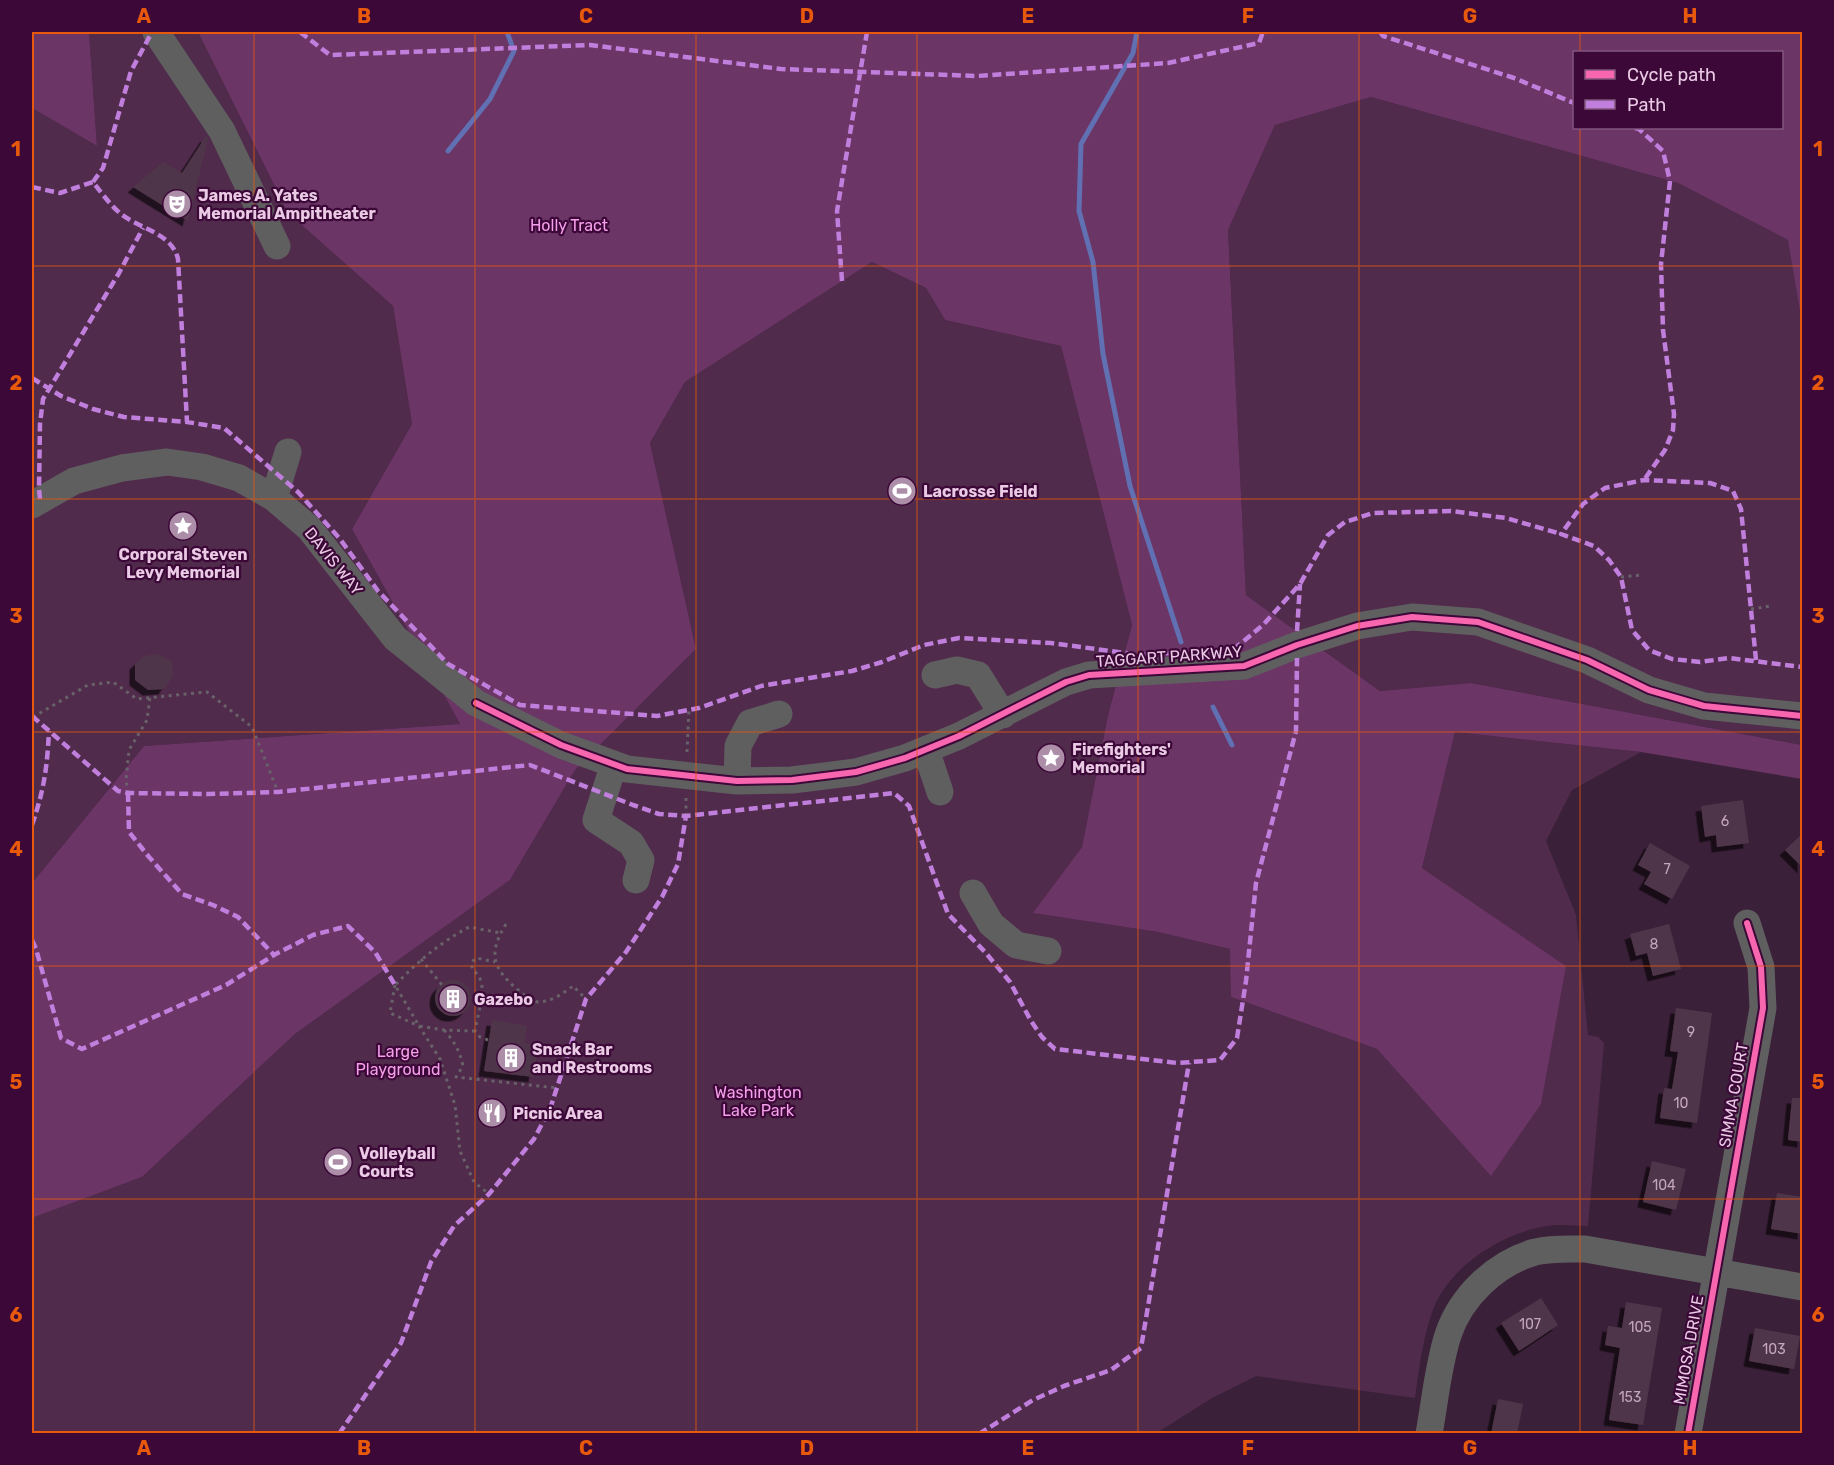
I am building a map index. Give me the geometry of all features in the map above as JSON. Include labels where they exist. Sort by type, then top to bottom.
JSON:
[{"type":"street","points":[[156,32],[222,131],[277,246]]},
{"type":"street","points":[[274,498],[288,452]]},
{"type":"street","name":"DAVIS WAY","points":[[32,505],[74,481],[122,468],[167,462],[202,467],[239,478],[274,498],[309,528],[395,638],[476,703]]},
{"type":"street","name":"TAGGART PARKWAY","points":[[476,703],[561,745],[627,769],[737,781],[792,780],[856,772],[926,750],[1003,715],[1066,682],[1089,675],[1244,666],[1297,645],[1357,626],[1412,616],[1478,622],[1587,660],[1649,690],[1704,706],[1803,716]]},
{"type":"street","points":[[935,675],[957,670],[978,675],[1003,715]]},
{"type":"street","points":[[737,781],[738,746],[750,723],[779,714]]},
{"type":"street","points":[[926,750],[939,792]]},
{"type":"street","points":[[614,764],[596,820],[632,843],[641,860],[636,880]]},
{"type":"street","points":[[973,892],[991,924],[1016,945],[1048,951]]},
{"type":"street","name":"SIMMA COURT","points":[[1715,1272],[1763,1008],[1761,967],[1748,923]]},
{"type":"street","points":[[1429,1434],[1445,1348],[1455,1319],[1472,1293],[1495,1272],[1535,1252],[1576,1249],[1604,1252],[1803,1287]]},
{"type":"street","name":"MIMOSA DRIVE","points":[[1688,1434],[1715,1272]]},
{"type":"path","points":[[1621,577],[1642,574]]},
{"type":"path","points":[[1751,609],[1771,606]]},
{"type":"path","points":[[33,717],[88,685],[113,682],[137,699],[207,692],[252,727],[278,792]]},
{"type":"path","points":[[128,793],[126,780],[129,750],[147,720],[150,697]]},
{"type":"path","points":[[506,924],[495,948],[495,962],[502,975],[525,995],[538,1002],[561,996],[573,986],[586,999]]},
{"type":"path","points":[[488,1040],[475,1031],[419,1026],[390,1013],[395,985],[444,940],[469,927],[501,933]]},
{"type":"path","points":[[422,958],[442,985]]},
{"type":"path","points":[[475,1031],[483,988],[471,963],[476,958],[495,962]]},
{"type":"path","points":[[395,985],[440,1059],[455,1105],[460,1151],[474,1182],[489,1194]]},
{"type":"path","points":[[444,1030],[454,1041],[461,1054],[463,1066],[456,1077]]},
{"type":"path","points":[[446,1076],[557,1088]]},
{"type":"green space","points":[[32,32],[89,32],[97,146],[32,108]]},
{"type":"green space","points":[[89,32],[198,32],[288,213],[393,306],[412,424],[352,529],[460,724],[144,746],[32,883],[32,108],[97,146]]},
{"type":"green space","name":"Holly Tract","points":[[198,32],[1802,32],[1802,323],[1788,240],[1678,183],[1371,97],[1275,125],[1228,230],[1246,595],[1380,691],[1471,683],[1802,745],[1802,779],[1641,752],[1455,732],[1422,868],[1566,966],[1541,1104],[1491,1176],[1377,1049],[1231,997],[1230,949],[1158,932],[1033,913],[1082,847],[1108,715],[1132,625],[1061,346],[945,320],[926,288],[872,262],[685,382],[650,443],[696,649],[575,770],[510,880],[295,1034],[142,1177],[32,1218],[32,883],[144,746],[460,724],[352,529],[412,424],[393,306],[288,213]]},
{"type":"green space","points":[[1371,97],[1678,183],[1789,240],[1802,323],[1802,745],[1471,683],[1380,691],[1246,595],[1228,230],[1275,125]]},
{"type":"green space","name":"Washington Lake Park","points":[[872,262],[926,288],[945,320],[1061,346],[1132,625],[1108,715],[1082,847],[1034,913],[1158,932],[1231,949],[1231,997],[1377,1049],[1491,1175],[1566,966],[1422,868],[1455,732],[1641,752],[1572,790],[1546,841],[1576,915],[1588,1035],[1598,1037],[1604,1043],[1588,1226],[1552,1225],[1530,1230],[1496,1244],[1480,1253],[1466,1265],[1442,1292],[1434,1307],[1424,1341],[1415,1398],[1256,1376],[1212,1398],[1155,1434],[32,1434],[32,1218],[142,1177],[295,1034],[510,880],[575,770],[696,649],[650,443],[685,382]]},
{"type":"building","name":"James A. Yates Memorial Ampitheater","points":[[206,136],[208,139],[188,221],[133,187],[163,162],[182,173]]},
{"type":"building","points":[[159,654],[172,662],[173,676],[164,689],[148,690],[135,680],[135,664],[144,656]]},
{"type":"building","points":[[1743,800],[1749,843],[1717,847],[1716,835],[1705,837],[1701,806]]},
{"type":"building","points":[[1803,833],[1803,868],[1785,850]]},
{"type":"building","points":[[1650,843],[1690,866],[1672,899],[1644,884],[1651,872],[1638,865]]},
{"type":"building","points":[[1669,924],[1681,969],[1653,976],[1647,953],[1636,956],[1630,934]]},
{"type":"building","name":"Gazebo","points":[[453,980],[466,985],[471,998],[466,1011],[453,1016],[440,1011],[435,998],[440,985]]},
{"type":"building","points":[[1676,1008],[1712,1013],[1697,1123],[1660,1118],[1664,1088],[1672,1089],[1678,1052],[1670,1051]]},
{"type":"building","name":"Snack Bar and Restrooms","points":[[492,1020],[527,1026],[524,1043],[538,1045],[534,1077],[484,1071]]},
{"type":"building","points":[[1792,1098],[1803,1098],[1803,1142],[1788,1140]]},
{"type":"building","points":[[1652,1161],[1686,1169],[1676,1210],[1643,1202]]},
{"type":"building","points":[[1777,1193],[1803,1197],[1803,1234],[1771,1229]]},
{"type":"building","points":[[1541,1298],[1558,1325],[1519,1351],[1501,1323]]},
{"type":"building","points":[[1626,1302],[1662,1308],[1643,1425],[1609,1420],[1620,1348],[1605,1345],[1608,1326],[1622,1328]]},
{"type":"building","points":[[1755,1328],[1800,1336],[1794,1369],[1749,1361]]},
{"type":"building","points":[[1498,1399],[1523,1404],[1517,1434],[1491,1434]]},
{"type":"waterway","points":[[448,151],[490,99],[514,51],[507,32]]},
{"type":"waterway","points":[[1137,32],[1133,53],[1081,144],[1079,211],[1093,262],[1103,354],[1130,486],[1181,642]]},
{"type":"waterway","points":[[1213,707],[1232,745]]},
{"type":"marked path","points":[[93,182],[103,168],[131,71],[152,32]]},
{"type":"marked path","points":[[300,32],[330,55],[590,45],[781,69],[977,76],[1168,63],[1259,43],[1263,32]]},
{"type":"marked path","points":[[842,281],[837,211],[867,32]]},
{"type":"marked path","points":[[1380,32],[1383,36],[1514,78],[1573,103]]},
{"type":"marked path","points":[[1639,129],[1663,151],[1670,181],[1661,264],[1663,330],[1674,414],[1673,430],[1665,450],[1644,480]]},
{"type":"marked path","points":[[32,187],[60,193],[93,182],[121,214],[162,237],[175,250],[178,259],[187,422]]},
{"type":"marked path","points":[[40,499],[40,424],[43,399],[119,273],[143,228]]},
{"type":"marked path","points":[[32,378],[61,396],[93,409],[124,417],[187,422],[224,428],[298,492],[340,539],[378,591],[448,664],[520,705],[657,716],[699,708],[761,686],[852,671],[924,645],[959,638],[1051,643],[1140,655],[1234,649],[1263,625],[1300,584],[1328,535],[1345,522],[1373,513],[1451,511],[1506,518],[1561,534]]},
{"type":"marked path","points":[[1756,660],[1741,509],[1733,491],[1710,483],[1644,480],[1605,488],[1583,504],[1561,534],[1594,546],[1609,560],[1621,577],[1632,630],[1649,650],[1672,659],[1700,662],[1729,658],[1802,667]]},
{"type":"marked path","points":[[1297,631],[1300,584]]},
{"type":"marked path","points":[[32,716],[118,791],[128,793],[278,792],[530,765],[659,814],[686,816],[894,793],[909,806],[948,914],[1010,982],[1042,1037],[1055,1049],[1177,1063],[1220,1060],[1237,1038],[1246,981],[1256,883],[1296,731],[1297,658]]},
{"type":"marked path","points":[[32,825],[44,779],[49,731]]},
{"type":"marked path","points":[[128,793],[129,832],[182,894],[238,917],[274,955]]},
{"type":"marked path","points":[[339,1434],[401,1343],[431,1262],[454,1226],[489,1194],[534,1139],[550,1109],[586,999],[626,952],[662,897],[678,864],[686,816]]},
{"type":"marked path","points":[[32,940],[61,1038],[82,1049],[226,985],[274,955],[313,935],[348,926],[375,952],[395,985]]},
{"type":"marked path","points":[[979,1434],[1033,1400],[1064,1386],[1111,1370],[1141,1348],[1189,1063]]},
{"type":"cycle path","points":[[476,703],[561,745],[627,769],[737,781],[792,780],[856,772],[905,758],[959,736],[1066,682],[1089,675],[1244,666],[1297,645],[1357,626],[1412,617],[1478,622],[1587,660],[1649,690],[1704,706],[1802,716]]},
{"type":"cycle path","points":[[1688,1434],[1763,1008],[1761,967],[1747,923]]},
{"type":"place","name":"James A. Yates Memorial Ampitheater","points":[[177,204]]},
{"type":"place","name":"Lacrosse Field","points":[[902,491]]},
{"type":"place","name":"Corporal Steven Levy Memorial","points":[[183,526]]},
{"type":"place","name":"Firefighters' Memorial","points":[[1051,758]]},
{"type":"place","name":"Gazebo","points":[[453,999]]},
{"type":"place","name":"Snack Bar and Restrooms","points":[[511,1058]]},
{"type":"place","name":"Picnic Area","points":[[492,1113]]},
{"type":"place","name":"Volleyball Courts","points":[[338,1162]]},
{"type":"park label","name":"Large Playground","points":[[398,1060]]}]
